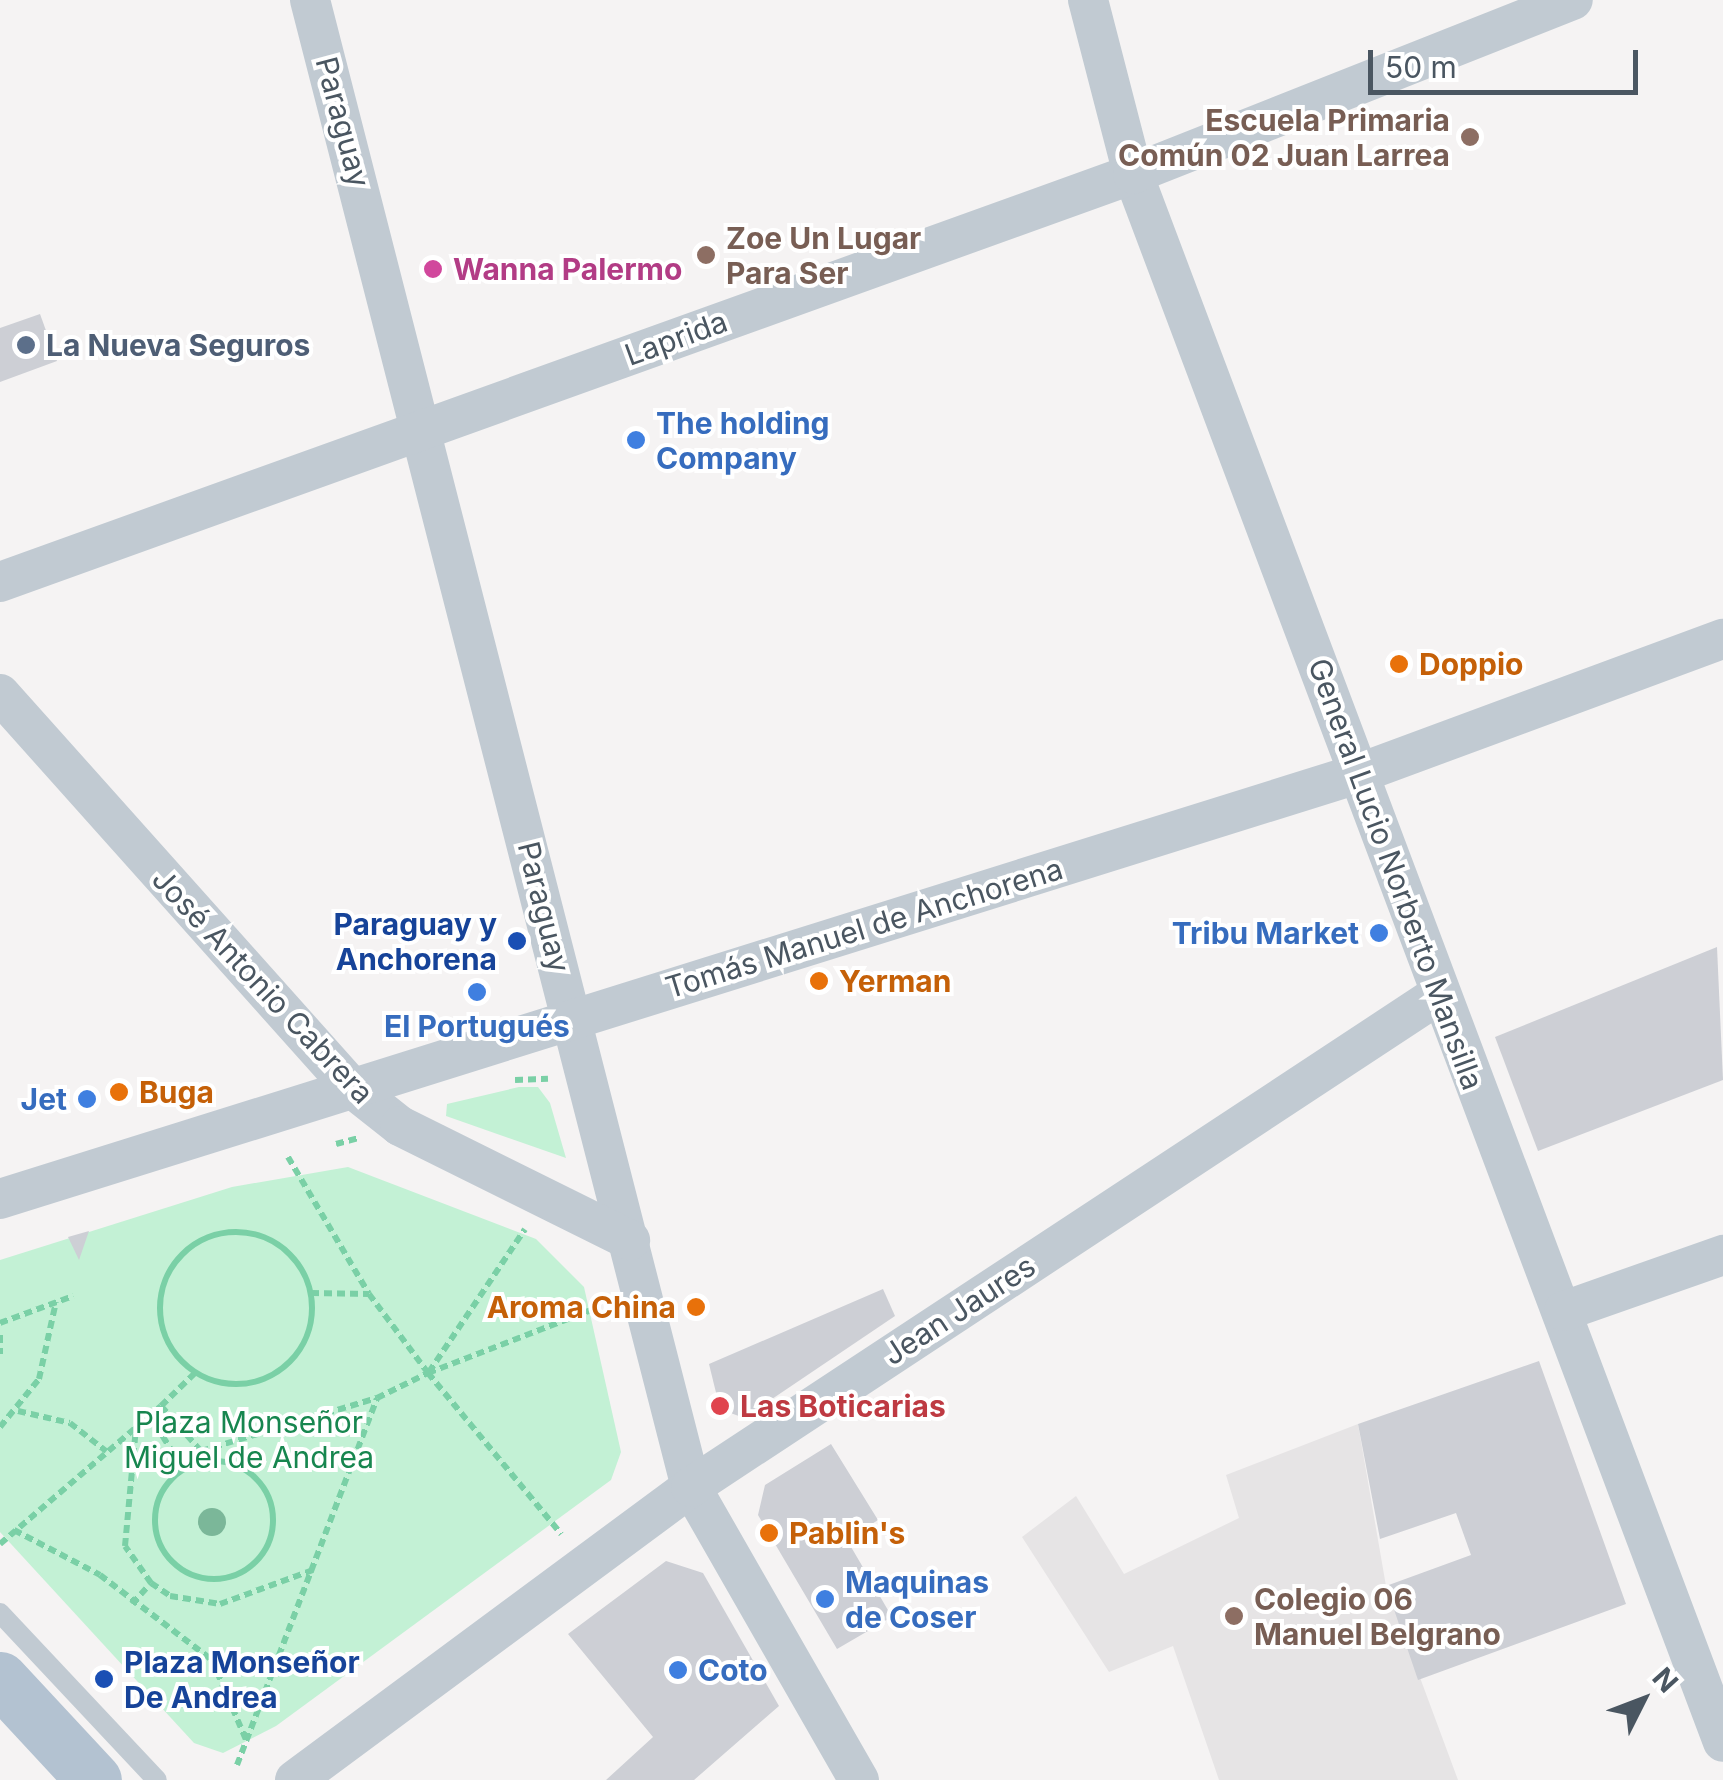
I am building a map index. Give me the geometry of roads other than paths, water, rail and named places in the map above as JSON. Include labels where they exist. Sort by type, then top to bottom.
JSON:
[{"type":"main road","points":[[0,1679],[94,1780]]},
{"type":"street","name":"Paraguay","points":[[310,0],[426,427],[691,1487],[859,1780]]},
{"type":"street","name":"General Lucio Norberto Mansilla","points":[[1088,0],[1133,174],[1360,773],[1438,995],[1564,1311],[1723,1742]]},
{"type":"street","name":"Laprida","points":[[0,582],[1133,174],[1573,0]]},
{"type":"street","name":"Tomás Manuel de Anchorena","points":[[0,1199],[1360,773],[1723,639]]},
{"type":"street","name":"José Antonio Cabrera","points":[[0,694],[352,1088],[400,1126],[630,1240]]},
{"type":"street","name":"Jean Jaures","points":[[295,1780],[691,1487],[1438,995]]},
{"type":"street","points":[[1564,1311],[1723,1255]]},
{"type":"lane","points":[[0,1612],[156,1780]]},
{"type":"place","name":"Escuela Primaria Común 02 Juan Larrea","points":[[1470,137]]},
{"type":"place","name":"Zoe Un Lugar Para Ser","points":[[706,255]]},
{"type":"place","name":"Wanna Palermo","points":[[433,269]]},
{"type":"place","name":"La Nueva Seguros","points":[[26,345]]},
{"type":"place","name":"The holding Company","points":[[636,440]]},
{"type":"place","name":"Doppio","points":[[1399,664]]},
{"type":"place","name":"Tribu Market","points":[[1379,933]]},
{"type":"place","name":"Paraguay y Anchorena","points":[[517,941]]},
{"type":"place","name":"Yerman","points":[[819,981]]},
{"type":"place","name":"El Portugués","points":[[477,992]]},
{"type":"place","name":"Buga","points":[[119,1092]]},
{"type":"place","name":"Jet","points":[[87,1099]]},
{"type":"place","name":"Aroma China","points":[[696,1307]]},
{"type":"place","name":"Las Boticarias","points":[[720,1406]]},
{"type":"place","name":"Pablin's","points":[[769,1533]]},
{"type":"place","name":"Maquinas de Coser","points":[[825,1599]]},
{"type":"place","name":"Colegio 06 Manuel Belgrano","points":[[1234,1616]]},
{"type":"place","name":"Coto","points":[[678,1670]]},
{"type":"place","name":"Plaza Monseñor De Andrea","points":[[104,1679]]},
{"type":"park label","name":"Plaza Monseñor Miguel de Andrea","points":[[249,1439]]}]
